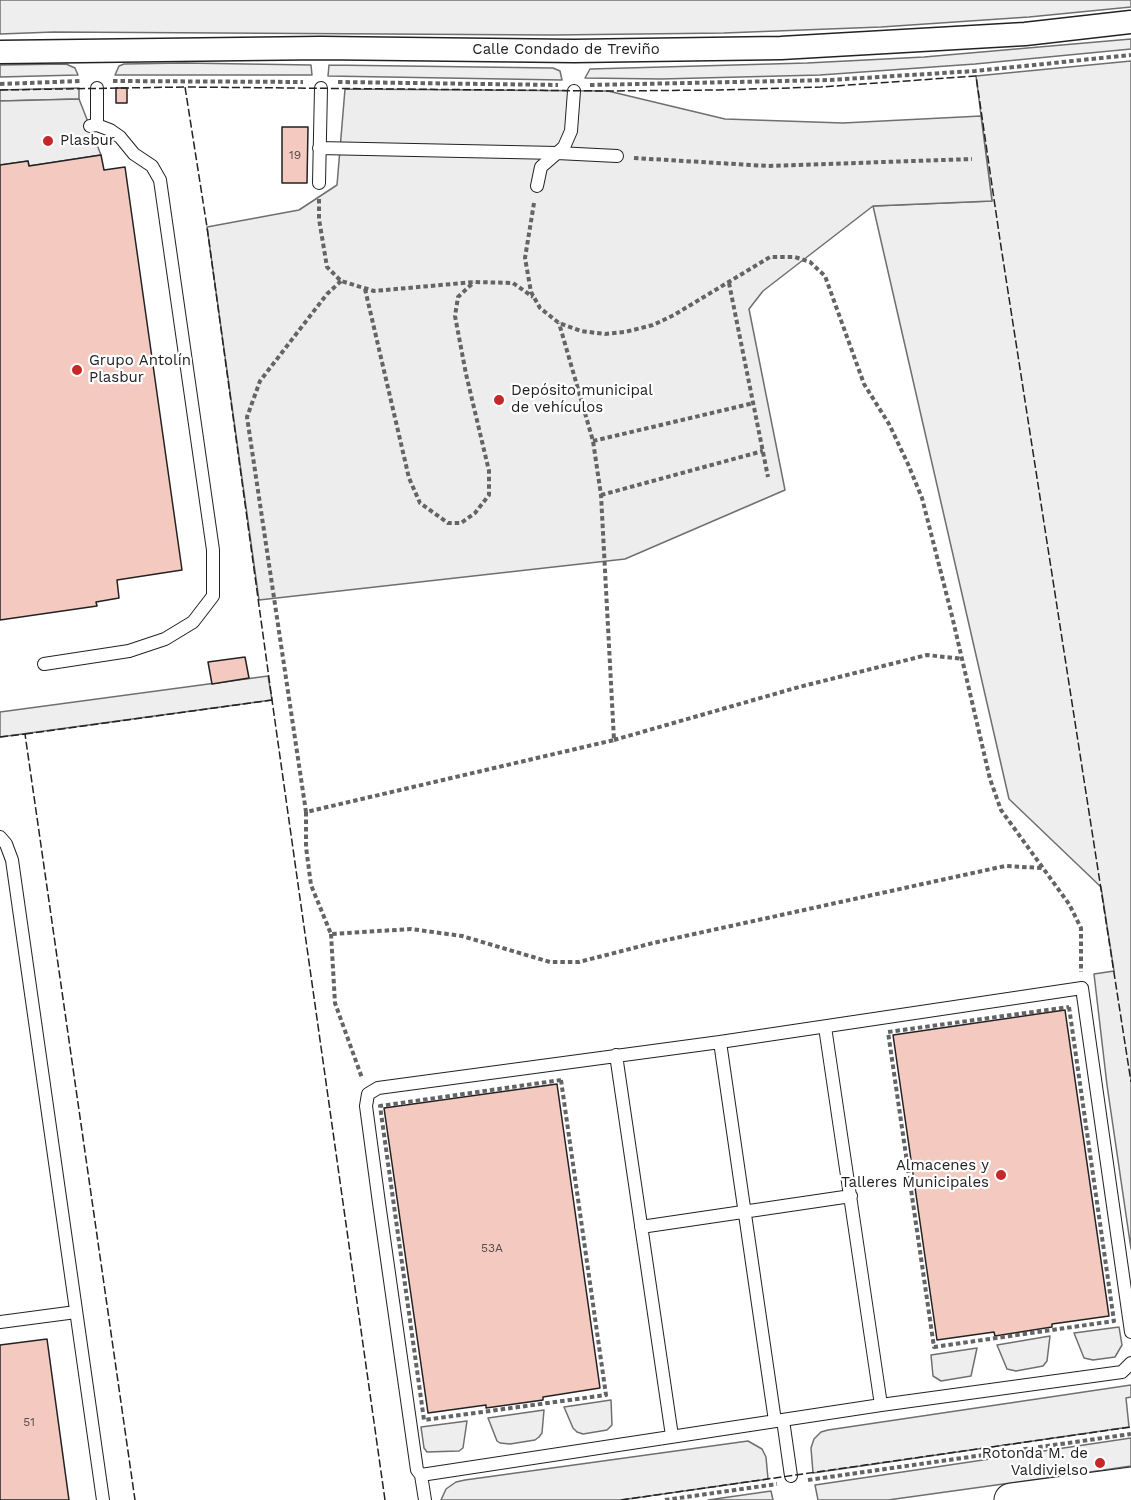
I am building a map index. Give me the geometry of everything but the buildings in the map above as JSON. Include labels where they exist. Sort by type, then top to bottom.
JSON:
[{"type":"main road","points":[[1011,1500],[1131,1484]]},
{"type":"street","name":"Calle Condado de Treviño","points":[[0,52],[309,48],[574,51],[781,48],[1025,34],[1131,22]]},
{"type":"lane","points":[[44,664],[129,651],[165,639],[193,622],[213,596],[213,550],[160,180],[152,166],[134,154],[120,137],[110,129],[94,126],[97,88]]},
{"type":"lane","points":[[319,183],[321,88]]},
{"type":"lane","points":[[537,186],[542,167],[564,147],[571,131],[574,91]]},
{"type":"lane","points":[[319,148],[617,156]]},
{"type":"lane","points":[[0,837],[6,844],[12,860],[103,1500]]},
{"type":"lane","points":[[425,1500],[421,1475],[417,1470],[366,1106],[368,1094],[378,1088],[720,1042],[1082,988],[1131,1332]]},
{"type":"lane","points":[[825,1027],[881,1405]]},
{"type":"lane","points":[[720,1042],[779,1420],[791,1476]]},
{"type":"lane","points":[[616,1055],[672,1436]]},
{"type":"lane","points":[[640,1227],[851,1196]]},
{"type":"lane","points":[[0,1322],[76,1312]]},
{"type":"lane","points":[[421,1475],[881,1405],[1122,1372],[1131,1363]]},
{"type":"path","points":[[617,156],[768,166],[972,159]]},
{"type":"path","points":[[319,183],[319,219],[327,267],[341,281],[374,291],[474,282],[513,283],[534,297]]},
{"type":"path","points":[[537,186],[525,258],[531,292],[540,308],[559,323],[581,331],[605,334],[653,325],[674,315],[770,257],[795,257],[810,262],[825,276],[840,312],[864,384],[889,424],[922,498],[963,659],[990,778],[1000,810],[1069,904],[1081,928],[1082,988]]},
{"type":"path","points":[[341,281],[327,294],[260,381],[247,417],[306,812],[306,847],[310,885],[330,934],[336,1003],[353,1059],[368,1094]]},
{"type":"path","points":[[365,289],[409,478],[420,503],[448,523],[461,523],[475,513],[489,495],[489,471],[455,316],[458,297],[474,282]]},
{"type":"path","points":[[729,282],[768,477]]},
{"type":"path","points":[[559,323],[593,441],[602,495],[614,740]]},
{"type":"path","points":[[593,441],[754,403]]},
{"type":"path","points":[[602,495],[763,451]]},
{"type":"path","points":[[306,812],[614,740],[799,687],[927,655],[963,659]]},
{"type":"path","points":[[330,934],[411,929],[462,936],[550,962],[579,962],[653,943],[1005,866],[1043,868]]},
{"type":"path","points":[[1069,1007],[1114,1321],[934,1347],[888,1032],[1069,1007]]},
{"type":"path","points":[[561,1080],[606,1395],[424,1420],[380,1106],[561,1080]]},
{"type":"path","points":[[905,1467],[1131,1434]]},
{"type":"shaded area","points":[[0,0],[1131,0],[1131,7],[1029,17],[881,27],[724,33],[553,35],[54,32],[0,34]]},
{"type":"shaded area","points":[[1131,39],[1131,49],[975,64],[820,75],[661,79],[585,78],[590,69],[924,57]]},
{"type":"shaded area","points":[[1131,61],[1131,1249],[1107,1085],[1094,974],[1114,971],[1101,887],[1009,799],[873,206],[992,201],[976,76]]},
{"type":"shaded area","points":[[66,64],[75,68],[78,75],[0,77],[0,65]]},
{"type":"shaded area","points":[[124,64],[311,65],[312,75],[115,75],[119,66]]},
{"type":"shaded area","points":[[329,65],[553,68],[560,71],[562,80],[328,76]]},
{"type":"shaded area","points":[[79,88],[79,99],[0,101],[0,90]]},
{"type":"shaded area","name":"Depósito municipal de vehículos","points":[[345,89],[608,91],[725,119],[843,123],[981,116],[992,201],[873,206],[763,291],[749,309],[785,490],[625,559],[259,600],[207,227],[299,210],[337,185]]},
{"type":"shaded area","name":"Plasbur","points":[[79,99],[101,155],[29,166],[28,161],[0,165],[0,101]]},
{"type":"shaded area","points":[[268,676],[272,700],[0,737],[0,712]]},
{"type":"shaded area","points":[[1119,1327],[1122,1345],[1115,1357],[1093,1360],[1084,1358],[1074,1333]]},
{"type":"shaded area","points":[[1050,1336],[1047,1361],[1043,1366],[1016,1371],[1007,1369],[997,1345]]},
{"type":"shaded area","points":[[977,1348],[971,1376],[941,1381],[933,1376],[931,1355]]},
{"type":"shaded area","points":[[1131,1385],[1131,1397],[1126,1398],[1129,1427],[813,1473],[811,1448],[814,1439],[821,1432],[828,1430]]},
{"type":"shaded area","points":[[611,1400],[612,1425],[607,1430],[583,1434],[573,1428],[564,1407]]},
{"type":"shaded area","points":[[544,1410],[542,1433],[539,1437],[535,1440],[510,1444],[497,1441],[488,1418]]},
{"type":"shaded area","points":[[467,1421],[463,1448],[459,1451],[427,1452],[424,1448],[421,1427]]},
{"type":"shaded area","points":[[1131,1438],[1131,1466],[888,1500],[818,1500],[815,1485]]},
{"type":"shaded area","points":[[748,1441],[762,1449],[766,1457],[768,1479],[621,1500],[441,1500],[446,1489],[456,1482],[465,1480]]},
{"type":"shaded area","points":[[771,1491],[773,1500],[708,1500]]},
{"type":"fence","points":[[385,1500],[207,227],[185,87],[718,90],[821,87],[976,76],[1131,1082]]},
{"type":"fence","points":[[0,90],[185,87]]},
{"type":"fence","points":[[25,734],[272,700]]},
{"type":"fence","points":[[0,737],[25,734],[135,1500]]},
{"type":"fence","points":[[621,1500],[1131,1427]]},
{"type":"place","name":"Plasbur","points":[[48,141]]},
{"type":"place","name":"Grupo Antolín Plasbur","points":[[77,370]]},
{"type":"place","name":"Depósito municipal de vehículos","points":[[499,400]]},
{"type":"place","name":"Almacenes y Talleres Municipales","points":[[1001,1175]]},
{"type":"place","name":"Rotonda M. de Valdivielso","points":[[1100,1463]]}]
